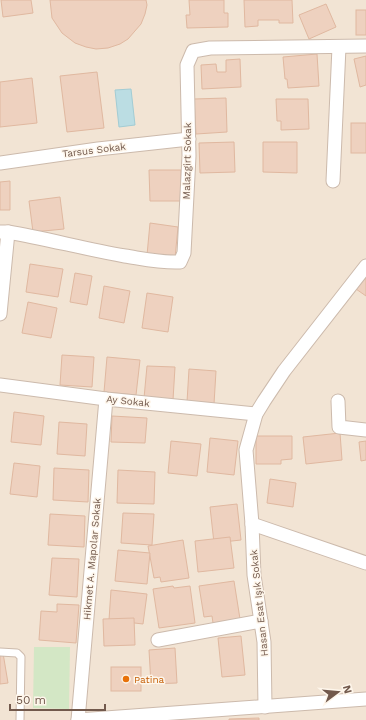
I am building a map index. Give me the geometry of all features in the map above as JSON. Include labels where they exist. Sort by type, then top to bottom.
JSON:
[{"type":"street","name":"Malazgirt Sokak","points":[[4,232],[119,255],[166,263],[180,262],[184,253],[189,156],[187,65],[193,51],[210,48],[366,46]]},
{"type":"street","points":[[332,181],[339,47]]},
{"type":"street","name":"Tarsus Sokak","points":[[0,163],[98,149],[189,140]]},
{"type":"street","points":[[0,314],[4,232]]},
{"type":"street","name":"Hasan Esat Işık Sokak","points":[[265,707],[264,642],[254,575],[252,524],[246,450],[256,414],[284,371],[366,266]]},
{"type":"street","name":"Ay Sokak","points":[[0,388],[256,414]]},
{"type":"street","name":"Hikmet A. Mapolar Sokak","points":[[78,720],[106,399]]},
{"type":"street","points":[[338,401],[339,427],[366,430]]},
{"type":"street","points":[[252,524],[366,562]]},
{"type":"street","points":[[158,640],[261,621]]},
{"type":"street","points":[[78,720],[366,699]]},
{"type":"lane","points":[[0,652],[17,653],[22,657],[20,720]]},
{"type":"shaded area","points":[[0,0],[366,0],[366,720],[0,720]]},
{"type":"green space","points":[[34,647],[70,647],[69,709],[33,708]]},
{"type":"water","points":[[131,89],[135,125],[119,127],[115,90]]},
{"type":"building","points":[[1,0],[31,0],[33,13],[3,17]]},
{"type":"building","points":[[50,0],[146,0],[147,5],[141,24],[128,39],[120,44],[108,48],[96,49],[75,43],[62,33],[52,18]]},
{"type":"building","points":[[189,0],[224,0],[224,13],[228,13],[228,27],[187,28],[186,15],[190,15]]},
{"type":"building","points":[[244,0],[292,0],[293,23],[279,23],[279,20],[258,20],[258,26],[245,27]]},
{"type":"building","points":[[326,4],[336,27],[309,39],[299,15]]},
{"type":"building","points":[[356,10],[366,10],[366,35],[356,35]]},
{"type":"building","points":[[317,54],[319,86],[288,88],[287,79],[285,79],[283,57]]},
{"type":"building","points":[[366,56],[366,85],[360,87],[354,59]]},
{"type":"building","points":[[240,59],[241,87],[202,89],[201,65],[216,64],[217,72],[226,72],[226,60]]},
{"type":"building","points":[[97,72],[104,128],[67,132],[60,76]]},
{"type":"building","points":[[32,78],[37,123],[0,127],[0,82]]},
{"type":"building","points":[[226,98],[227,132],[196,134],[194,99]]},
{"type":"building","points":[[276,99],[308,99],[309,129],[281,130],[281,121],[277,121]]},
{"type":"building","points":[[351,123],[366,123],[366,153],[351,153]]},
{"type":"building","points":[[234,142],[235,172],[200,173],[199,143]]},
{"type":"building","points":[[263,142],[297,142],[297,173],[263,172]]},
{"type":"building","points":[[149,170],[181,170],[181,201],[150,201]]},
{"type":"building","points":[[10,181],[10,210],[0,210],[0,182]]},
{"type":"building","points":[[60,197],[64,229],[33,232],[29,201]]},
{"type":"building","points":[[150,223],[178,227],[175,258],[147,255]]},
{"type":"building","points":[[30,264],[63,269],[58,297],[26,292]]},
{"type":"building","points":[[75,273],[92,276],[87,305],[70,302]]},
{"type":"building","points":[[366,276],[366,296],[356,289]]},
{"type":"building","points":[[104,286],[130,291],[124,323],[99,318]]},
{"type":"building","points":[[147,293],[173,297],[168,332],[142,328]]},
{"type":"building","points":[[28,302],[57,308],[51,338],[22,333]]},
{"type":"building","points":[[62,355],[94,357],[92,387],[60,385]]},
{"type":"building","points":[[107,357],[140,360],[136,395],[104,392]]},
{"type":"building","points":[[147,366],[175,367],[173,400],[144,398]]},
{"type":"building","points":[[189,369],[216,371],[214,404],[187,402]]},
{"type":"building","points":[[14,412],[44,416],[41,445],[11,442]]},
{"type":"building","points":[[112,416],[147,418],[145,443],[111,442]]},
{"type":"building","points":[[59,422],[87,424],[85,456],[57,454]]},
{"type":"building","points":[[340,433],[342,460],[306,464],[303,437]]},
{"type":"building","points":[[256,436],[292,436],[292,459],[281,460],[281,464],[256,464]]},
{"type":"building","points":[[210,438],[238,441],[234,475],[207,472]]},
{"type":"building","points":[[171,441],[201,444],[197,476],[168,473]]},
{"type":"building","points":[[366,441],[366,460],[361,461],[359,442]]},
{"type":"building","points":[[14,463],[40,466],[37,497],[10,494]]},
{"type":"building","points":[[54,468],[89,470],[88,502],[53,500]]},
{"type":"building","points":[[118,470],[155,472],[154,504],[117,503]]},
{"type":"building","points":[[270,479],[296,483],[293,507],[267,503]]},
{"type":"building","points":[[237,504],[241,540],[214,543],[210,507]]},
{"type":"building","points":[[123,513],[154,514],[152,545],[121,543]]},
{"type":"building","points":[[50,514],[85,516],[84,547],[48,545]]},
{"type":"building","points":[[230,537],[234,568],[198,572],[195,541]]},
{"type":"building","points":[[183,540],[189,578],[161,582],[160,577],[154,578],[148,546]]},
{"type":"building","points":[[118,550],[150,553],[147,584],[115,581]]},
{"type":"building","points":[[52,558],[79,559],[77,597],[49,595]]},
{"type":"building","points":[[234,581],[240,619],[213,623],[212,616],[204,617],[199,586]]},
{"type":"building","points":[[173,586],[174,588],[190,586],[195,623],[159,628],[153,589]]},
{"type":"building","points":[[111,590],[147,594],[143,624],[109,620]]},
{"type":"building","points":[[57,604],[79,605],[76,643],[39,640],[41,611],[57,612]]},
{"type":"building","points":[[134,618],[135,645],[104,646],[103,619]]},
{"type":"building","points":[[241,636],[245,675],[222,677],[218,638]]},
{"type":"building","points":[[175,648],[177,683],[151,684],[149,650]]},
{"type":"building","points":[[3,653],[8,683],[0,684],[0,654]]},
{"type":"building","name":"Patina","points":[[111,667],[141,667],[141,691],[111,691]]},
{"type":"building","points":[[259,718],[259,720],[229,720],[229,719]]},
{"type":"place","name":"Patina","points":[[126,679]]}]
